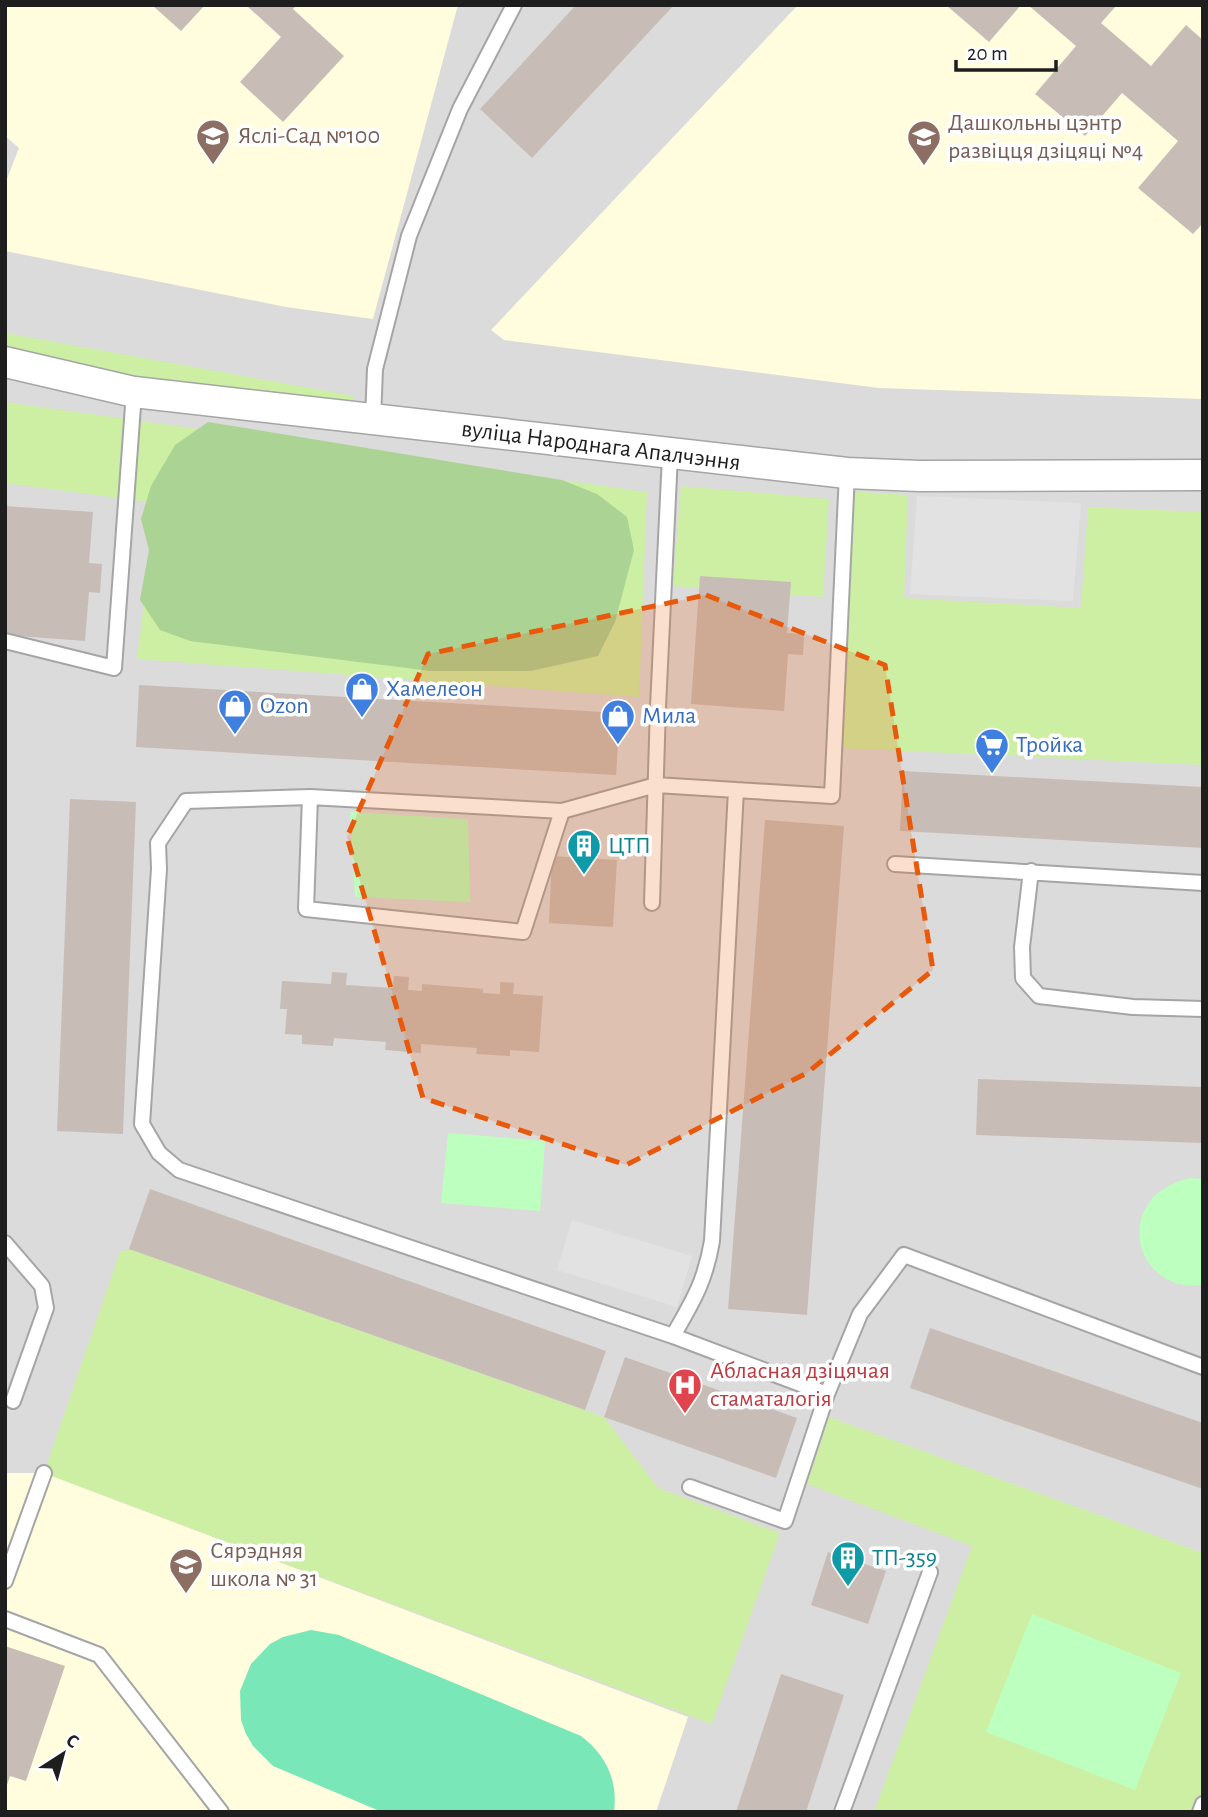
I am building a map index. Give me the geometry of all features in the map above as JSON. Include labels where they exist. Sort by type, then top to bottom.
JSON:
[{"type":"street","name":"вуліца Народнага Апалчэння","points":[[5,362],[134,392],[847,473],[919,476],[1203,475]]},
{"type":"lane","points":[[373,419],[375,369],[409,236],[460,108],[514,5]]},
{"type":"lane","points":[[5,641],[114,668],[134,392]]},
{"type":"lane","points":[[652,903],[670,455]]},
{"type":"lane","points":[[827,1394],[673,1336],[189,1174],[179,1170],[159,1153],[142,1124],[159,869],[158,843],[186,801],[310,797],[562,811],[656,785],[832,796],[847,473]]},
{"type":"lane","points":[[673,1336],[695,1298],[707,1270],[712,1241],[736,790]]},
{"type":"lane","points":[[310,797],[306,909],[523,932],[562,811]]},
{"type":"lane","points":[[895,864],[1203,883]]},
{"type":"lane","points":[[1031,872],[1022,947],[1023,978],[1039,996],[1133,1007],[1203,1009]]},
{"type":"lane","points":[[5,1243],[42,1286],[46,1308],[13,1401]]},
{"type":"lane","points":[[690,1487],[785,1521],[827,1394],[860,1314],[904,1255],[1203,1367]]},
{"type":"lane","points":[[5,1581],[44,1473]]},
{"type":"lane","points":[[842,1812],[930,1572]]},
{"type":"lane","points":[[5,1619],[99,1655],[221,1812]]},
{"type":"lane","points":[[1200,1812],[1203,1804]]},
{"type":"highlighted area","points":[[706,595],[885,665],[933,970],[807,1073],[626,1165],[423,1098],[347,837],[428,654]]},
{"type":"shaded area","points":[[5,5],[1203,5],[1203,1812],[5,1812]]},
{"type":"shaded area","name":"Яслі-Сад №100","points":[[5,5],[458,5],[373,319],[286,307],[5,251],[5,184],[19,148],[5,136]]},
{"type":"shaded area","name":"Дашкольны цэнтр развіцця дзіцяці №4","points":[[798,5],[1203,5],[1203,399],[879,388],[504,340],[491,330]]},
{"type":"shaded area","points":[[917,496],[1081,503],[1073,601],[910,594]]},
{"type":"shaded area","points":[[572,1220],[692,1256],[677,1307],[557,1270]]},
{"type":"shaded area","name":"Сярэдняя школа № 31","points":[[5,1473],[44,1473],[688,1717],[656,1812],[5,1812]]},
{"type":"green space","points":[[5,333],[354,396],[347,423],[5,354]]},
{"type":"green space","points":[[5,402],[647,492],[639,697],[137,659],[156,503],[5,483]]},
{"type":"green space","points":[[208,422],[562,480],[597,494],[627,517],[634,550],[615,622],[598,656],[531,671],[431,671],[190,641],[160,630],[140,600],[149,550],[141,519],[151,486],[175,445]]},
{"type":"green space","points":[[681,486],[829,499],[823,597],[673,586]]},
{"type":"green space","points":[[848,491],[908,495],[904,598],[1081,608],[1088,507],[1203,512],[1203,765],[840,748]]},
{"type":"green space","points":[[350,812],[468,819],[470,902],[355,897]]},
{"type":"green space","points":[[448,1133],[545,1141],[540,1211],[441,1203]]},
{"type":"green space","points":[[1191,1178],[1203,1179],[1203,1285],[1179,1284],[1160,1274],[1147,1260],[1140,1241],[1140,1222],[1149,1203],[1165,1188]]},
{"type":"green space","points":[[129,1249],[604,1417],[658,1488],[780,1533],[712,1724],[44,1473],[120,1252]]},
{"type":"green space","points":[[829,1417],[1203,1553],[1203,1803],[1200,1812],[874,1812],[972,1546],[807,1484]]},
{"type":"green space","points":[[1032,1614],[1181,1673],[1135,1790],[986,1732]]},
{"type":"green space","points":[[311,1630],[339,1635],[581,1736],[597,1751],[608,1769],[614,1789],[614,1812],[382,1812],[273,1766],[253,1746],[246,1734],[241,1720],[240,1691],[251,1664],[270,1644],[283,1637]]},
{"type":"building","points":[[152,5],[205,5],[181,31]]},
{"type":"building","points":[[246,5],[297,5],[293,9],[344,56],[283,122],[240,82],[281,37]]},
{"type":"building","points":[[576,5],[674,5],[532,158],[480,109]]},
{"type":"building","points":[[946,5],[1021,5],[989,42]]},
{"type":"building","points":[[1028,5],[1117,5],[1101,23],[1151,66],[1186,25],[1203,40],[1203,223],[1193,234],[1138,188],[1178,141],[1122,93],[1085,136],[1035,94],[1076,46]]},
{"type":"building","points":[[5,506],[93,512],[89,563],[102,564],[100,593],[89,592],[85,641],[5,635]]},
{"type":"building","points":[[700,576],[791,582],[787,633],[804,634],[803,655],[788,654],[784,711],[691,704]]},
{"type":"building","points":[[139,685],[620,713],[616,775],[136,747]]},
{"type":"building","points":[[903,771],[1203,787],[1203,848],[900,831]]},
{"type":"building","points":[[70,799],[136,802],[123,1134],[57,1131]]},
{"type":"building","points":[[765,820],[844,826],[807,1315],[728,1309]]},
{"type":"building","points":[[552,856],[617,860],[613,927],[549,923]]},
{"type":"building","points":[[332,972],[347,973],[346,985],[393,988],[394,976],[409,977],[408,990],[422,991],[422,984],[483,989],[483,993],[500,994],[500,982],[514,983],[513,994],[543,996],[539,1052],[510,1050],[510,1056],[476,1054],[477,1048],[421,1044],[421,1053],[385,1050],[386,1042],[334,1038],[333,1046],[302,1044],[302,1035],[285,1034],[287,1009],[280,1009],[282,981],[331,984]]},
{"type":"building","points":[[978,1079],[1203,1087],[1203,1143],[976,1135]]},
{"type":"building","points":[[150,1189],[606,1351],[585,1410],[129,1249]]},
{"type":"building","points":[[930,1328],[1203,1423],[1203,1489],[910,1388]]},
{"type":"building","points":[[625,1357],[797,1418],[776,1478],[604,1417]]},
{"type":"building","name":"ТП-359","points":[[828,1552],[886,1571],[868,1624],[811,1605]]},
{"type":"building","points":[[5,1646],[65,1666],[26,1781],[10,1776],[6,1788]]},
{"type":"building","points":[[781,1674],[844,1695],[806,1812],[736,1812]]},
{"type":"place","name":"Яслі-Сад №100","points":[[213,166]]},
{"type":"place","name":"Дашкольны цэнтр развіцця дзіцяці №4","points":[[924,167]]},
{"type":"place","name":"Хамелеон","points":[[362,719]]},
{"type":"place","name":"Ozon","points":[[235,736]]},
{"type":"place","name":"Мила","points":[[618,746]]},
{"type":"place","name":"Тройка","points":[[992,775]]},
{"type":"place","name":"ЦТП","points":[[584,876]]},
{"type":"place","name":"Абласная дзіцячая стаматалогія","points":[[685,1415]]},
{"type":"place","name":"ТП-359","points":[[848,1588]]},
{"type":"place","name":"Сярэдняя школа № 31","points":[[186,1595]]}]
